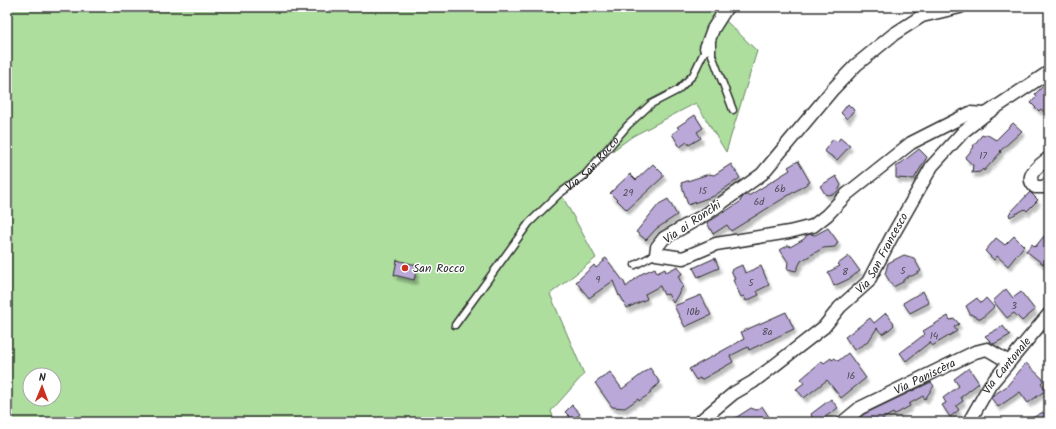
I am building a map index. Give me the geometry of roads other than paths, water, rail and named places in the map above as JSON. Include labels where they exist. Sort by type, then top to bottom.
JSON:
[{"type":"street","name":"Via San Rocco","points":[[706,48],[713,29],[727,7]]},
{"type":"street","name":"Via ai Ronchi","points":[[960,7],[922,16],[894,34],[856,65],[833,89],[762,174],[708,212],[664,238],[657,247],[656,254],[683,258],[716,244],[789,232],[814,226],[847,194],[911,143],[970,113],[986,114]]},
{"type":"street","name":"Via San Francesco","points":[[699,422],[734,393],[753,382],[824,327],[840,308],[868,282],[932,166],[964,131],[986,114],[1049,72]]},
{"type":"street","points":[[1049,158],[1032,173],[1030,177],[1035,187],[1044,187],[1049,183]]},
{"type":"street","name":"Via Cantonale","points":[[969,422],[990,385],[1049,314]]},
{"type":"street","name":"Via Paniscèra","points":[[843,422],[860,408],[975,352],[986,349],[1009,362]]},
{"type":"lane","points":[[713,29],[712,55],[733,110]]},
{"type":"lane","name":"Via San Rocco","points":[[455,324],[530,223],[559,194],[585,175],[628,125],[651,104],[678,90],[693,75],[706,48]]},
{"type":"lane","points":[[635,265],[656,254]]},
{"type":"place","name":"San Rocco","points":[[405,268]]}]
